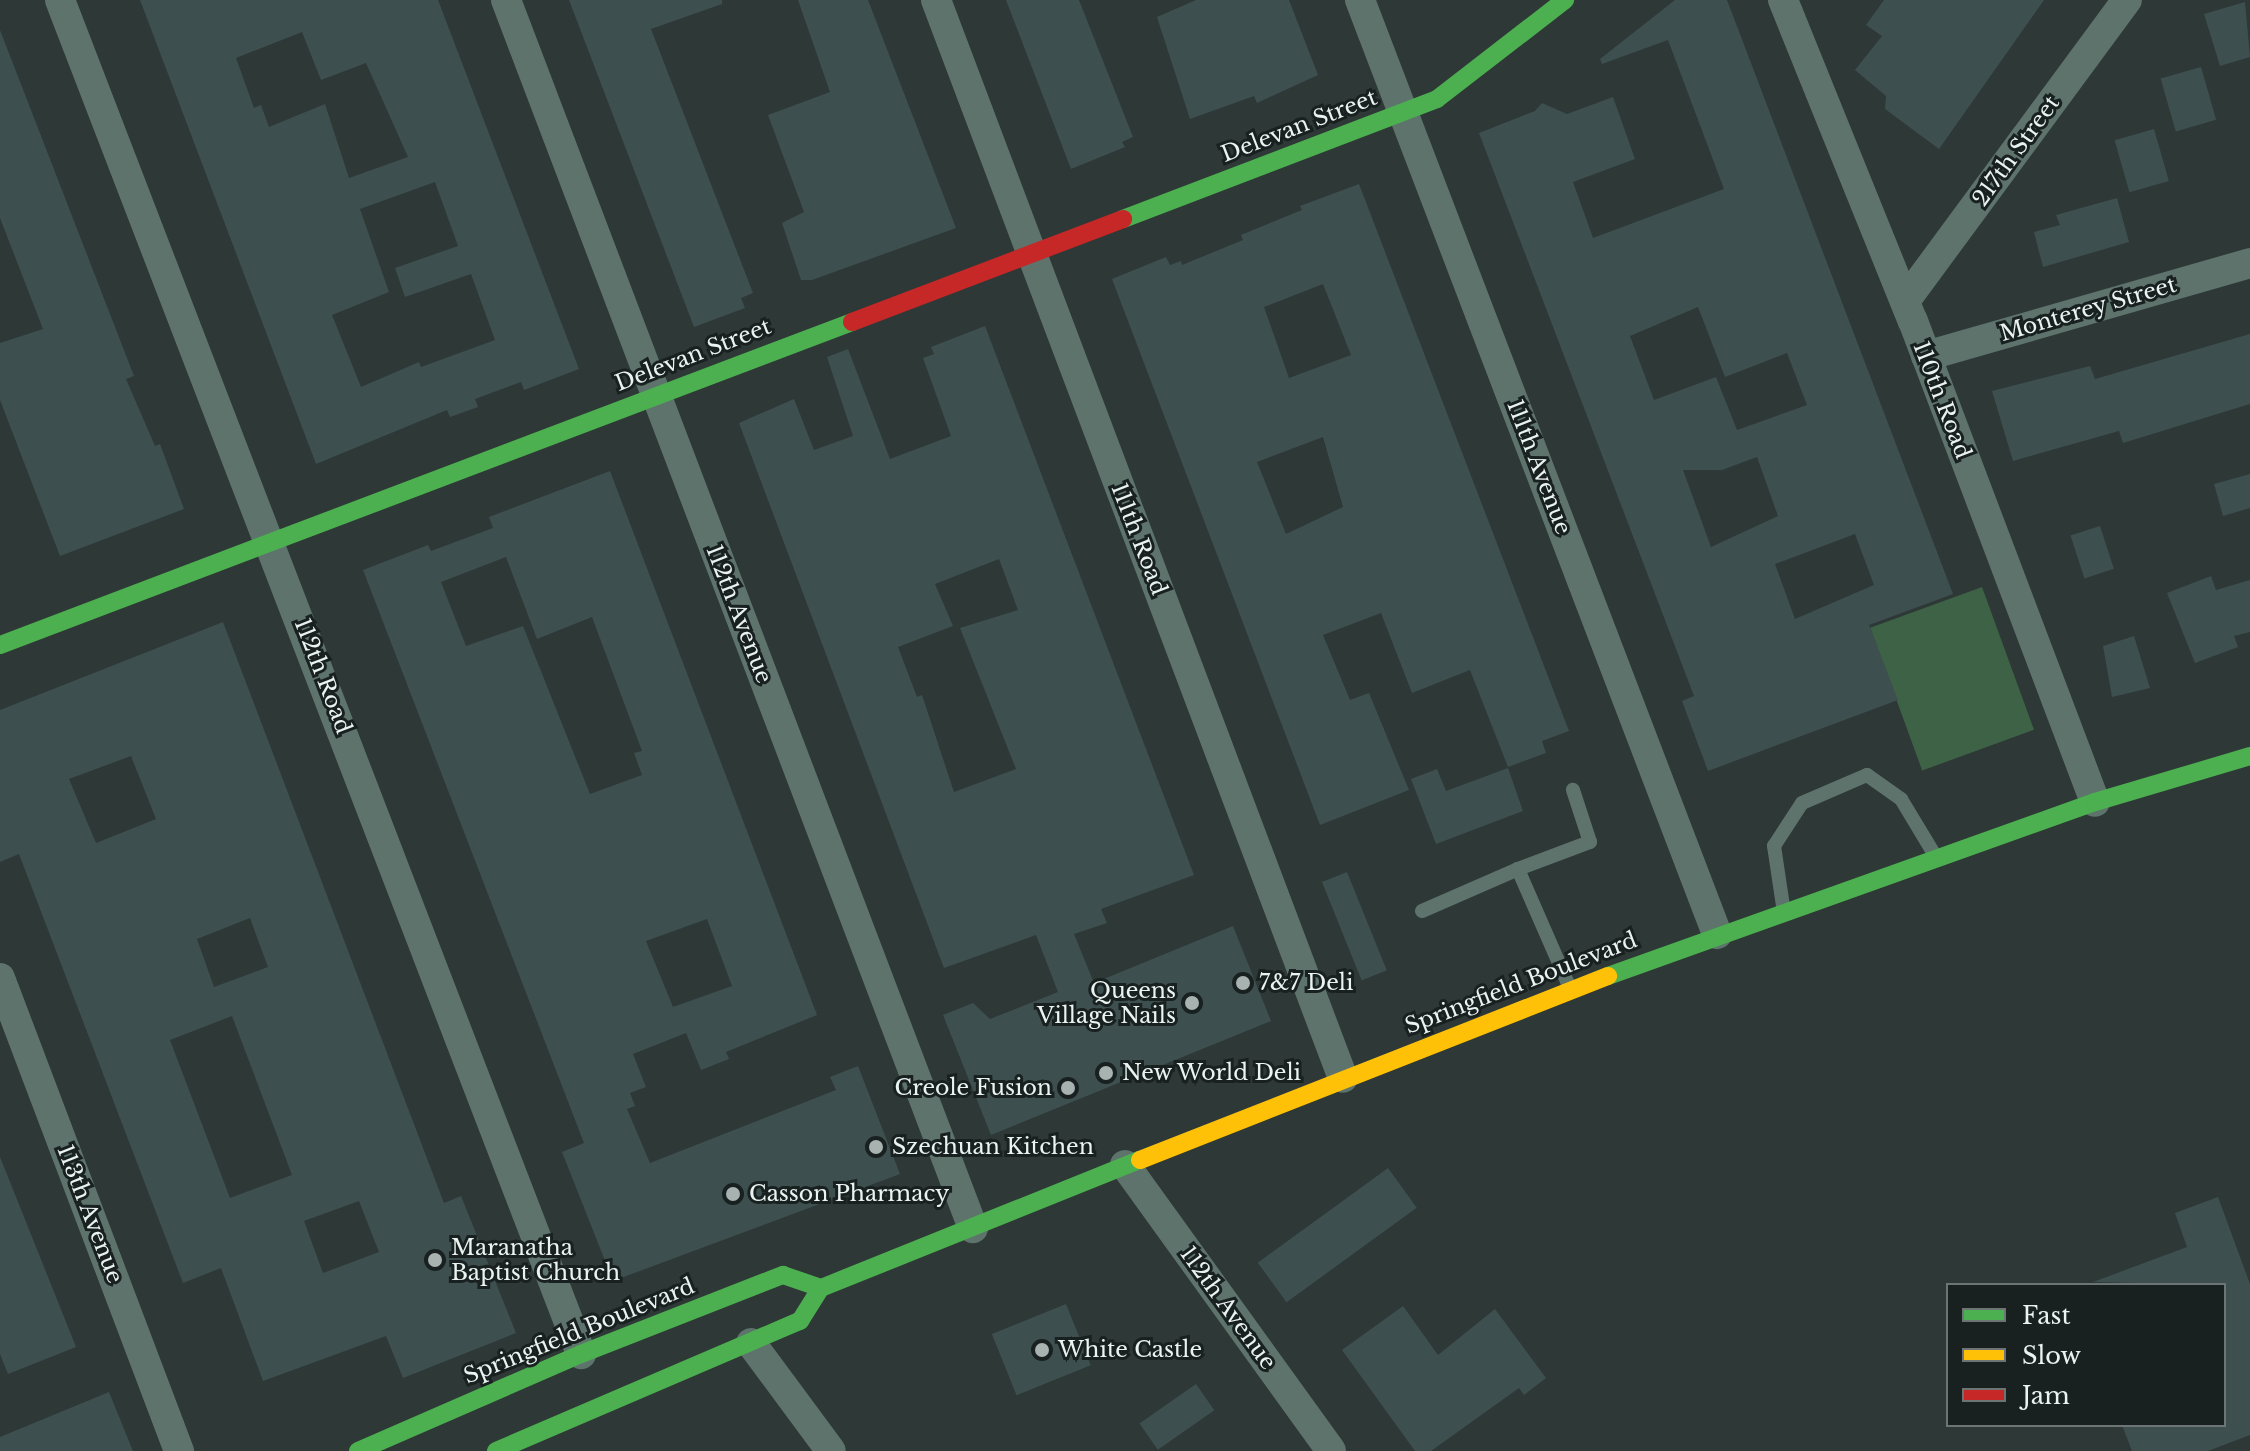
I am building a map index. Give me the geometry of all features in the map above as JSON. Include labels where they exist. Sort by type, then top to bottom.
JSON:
[{"type":"main road","name":"Delevan Street","points":[[0,645],[271,539],[1437,99],[1565,0]]},
{"type":"main road","name":"Springfield Boulevard","points":[[358,1451],[581,1354],[783,1275],[821,1288],[1343,1078],[1717,934],[2095,802],[2250,756]]},
{"type":"main road","points":[[496,1451],[800,1321],[821,1288]]},
{"type":"street","name":"112th Road","points":[[60,0],[271,539],[581,1354]]},
{"type":"street","name":"112th Avenue","points":[[506,0],[973,1228]]},
{"type":"street","name":"111th Road","points":[[936,0],[1343,1078]]},
{"type":"street","name":"111th Avenue","points":[[1360,0],[1717,934]]},
{"type":"street","name":"110th Road","points":[[1783,0],[1905,301],[2095,802]]},
{"type":"street","name":"217th Street","points":[[1905,301],[2127,0]]},
{"type":"street","name":"Monterey Street","points":[[1926,356],[2250,263]]},
{"type":"street","name":"113th Avenue","points":[[0,978],[179,1451]]},
{"type":"street","name":"112th Avenue","points":[[1125,1165],[1331,1451]]},
{"type":"street","points":[[751,1343],[831,1451]]},
{"type":"lane","points":[[1784,911],[1774,846],[1802,803],[1867,775],[1901,799],[1937,857]]},
{"type":"lane","points":[[1422,911],[1590,842],[1573,790]]},
{"type":"lane","points":[[1518,869],[1571,990]]},
{"type":"green space","points":[[1982,587],[2034,730],[1922,771],[1870,628]]},
{"type":"building","points":[[140,0],[438,0],[579,369],[524,390],[521,382],[475,399],[478,407],[450,417],[447,410],[316,464]],"holes":[[[302,32],[321,80],[366,63],[408,157],[349,178],[325,104],[269,127],[261,105],[254,108],[236,58]],[[435,182],[458,246],[395,268],[405,297],[471,274],[495,340],[421,367],[419,362],[361,387],[332,315],[389,292],[360,209]]]},
{"type":"building","points":[[569,0],[722,0],[722,4],[651,29],[753,293],[741,298],[745,308],[694,327]]},
{"type":"building","points":[[798,0],[868,0],[956,228],[812,280],[801,280],[782,223],[804,212],[768,115],[830,92]]},
{"type":"building","points":[[1006,0],[1079,0],[1133,137],[1122,142],[1125,147],[1071,169]]},
{"type":"building","points":[[1196,0],[1289,0],[1318,75],[1257,103],[1254,96],[1190,119],[1157,17]]},
{"type":"building","points":[[1675,0],[1727,0],[1953,594],[1869,625],[1898,700],[1708,771],[1682,701],[1694,696],[1479,133],[1535,111],[1542,103],[1567,114],[1613,97],[1635,159],[1573,182],[1593,238],[1724,189],[1668,40],[1602,64],[1600,59]],"holes":[[[1698,307],[1725,377],[1787,353],[1807,405],[1737,430],[1716,377],[1654,400],[1630,336]],[[1757,457],[1778,516],[1711,547],[1683,470],[1722,470]],[[1855,534],[1874,585],[1795,619],[1775,564]]]},
{"type":"building","points":[[1884,0],[2044,0],[1939,149],[1885,109],[1886,96],[1855,70],[1882,36],[1866,25]]},
{"type":"building","points":[[2245,2],[2250,57],[2220,66],[2204,14]]},
{"type":"building","points":[[0,30],[134,376],[126,379],[155,446],[160,444],[184,509],[60,556],[0,400],[0,343],[43,329],[0,218]]},
{"type":"building","points":[[2201,67],[2216,120],[2176,131],[2161,79]]},
{"type":"building","points":[[2154,129],[2169,181],[2129,192],[2115,140]]},
{"type":"building","points":[[1359,184],[1569,731],[1542,741],[1546,753],[1508,767],[1470,670],[1412,693],[1381,613],[1323,635],[1350,700],[1369,693],[1409,790],[1320,825],[1112,279],[1166,257],[1170,265],[1181,261],[1182,265],[1243,240],[1241,235],[1302,210],[1300,206]],"holes":[[[1323,284],[1351,355],[1289,378],[1264,307]],[[1323,437],[1343,507],[1286,534],[1257,462]]]},
{"type":"building","points":[[2117,198],[2129,242],[2043,267],[2034,232],[2060,225],[2056,215]]},
{"type":"building","points":[[985,326],[1194,875],[1101,909],[1107,923],[1074,934],[1094,983],[1233,926],[1271,1021],[991,1135],[943,1015],[973,1003],[990,1019],[1058,992],[1036,935],[944,968],[739,423],[794,399],[814,450],[853,436],[827,357],[848,349],[890,459],[951,436],[923,358],[934,354],[931,347]],"holes":[[[999,559],[1018,610],[960,628],[1016,769],[954,792],[922,695],[917,697],[898,647],[953,626],[935,584]]]},
{"type":"building","points":[[2250,334],[2250,404],[2123,443],[2119,431],[2013,461],[1992,391],[2090,366],[2095,379]]},
{"type":"building","points":[[610,471],[817,1015],[726,1052],[729,1059],[701,1070],[686,1033],[633,1054],[646,1087],[630,1093],[635,1106],[627,1109],[650,1163],[836,1090],[830,1077],[858,1066],[900,1174],[613,1281],[562,1152],[584,1143],[363,570],[428,545],[431,551],[493,528],[489,517]],"holes":[[[506,557],[537,639],[592,617],[642,751],[634,753],[642,775],[590,794],[523,626],[466,646],[441,582]],[[707,919],[732,986],[673,1007],[646,941]]]},
{"type":"building","points":[[2250,474],[2250,508],[2223,516],[2214,484]]},
{"type":"building","points":[[2100,526],[2114,569],[2084,578],[2071,536]]},
{"type":"building","points":[[2211,576],[2216,590],[2250,580],[2250,632],[2234,636],[2238,647],[2195,663],[2167,593]]},
{"type":"building","points":[[223,622],[444,1203],[461,1196],[516,1333],[403,1378],[386,1336],[263,1381],[221,1268],[183,1283],[19,854],[0,862],[0,710]],"holes":[[[131,756],[156,819],[96,843],[69,779]],[[250,918],[268,967],[214,987],[197,939]],[[232,1016],[292,1175],[230,1198],[170,1040]],[[359,1201],[379,1252],[323,1273],[304,1221]]]},
{"type":"building","points":[[2134,636],[2150,688],[2112,697],[2103,646]]},
{"type":"building","points":[[1508,768],[1523,811],[1436,844],[1411,779],[1437,769],[1446,791]]},
{"type":"building","points":[[1347,872],[1387,970],[1362,980],[1322,882]]},
{"type":"building","points":[[0,1157],[76,1347],[8,1374],[0,1354]]},
{"type":"building","points":[[1388,1168],[1417,1208],[1287,1302],[1258,1263]]},
{"type":"building","points":[[2218,1197],[2250,1284],[2250,1435],[2208,1451],[2132,1451],[2123,1427],[2226,1427],[2226,1283],[2093,1282],[2187,1247],[2175,1213]]},
{"type":"building","name":"White Castle","points":[[1066,1304],[1091,1365],[1017,1395],[992,1334]]},
{"type":"building","points":[[1403,1306],[1438,1355],[1495,1309],[1546,1378],[1524,1395],[1519,1388],[1431,1451],[1415,1451],[1342,1350]]},
{"type":"building","points":[[1196,1384],[1214,1410],[1158,1450],[1139,1424]]},
{"type":"building","points":[[109,1392],[133,1451],[0,1451],[0,1437]]},
{"type":"traffic: fast","points":[[1123,219],[1437,99],[1565,0]]},
{"type":"traffic: fast","points":[[0,645],[852,322]]},
{"type":"traffic: fast","points":[[1608,976],[2095,802],[2250,756]]},
{"type":"traffic: fast","points":[[496,1451],[800,1321],[821,1288],[1140,1160]]},
{"type":"traffic: fast","points":[[358,1451],[581,1354],[783,1275],[821,1288]]},
{"type":"traffic: slow","points":[[1140,1160],[1608,976]]},
{"type":"traffic: jam","points":[[852,322],[1123,219]]},
{"type":"place","name":"7&7 Deli","points":[[1243,983]]},
{"type":"place","name":"Queens Village Nails","points":[[1192,1003]]},
{"type":"place","name":"New World Deli","points":[[1106,1073]]},
{"type":"place","name":"Creole Fusion","points":[[1068,1088]]},
{"type":"place","name":"Szechuan Kitchen","points":[[876,1147]]},
{"type":"place","name":"Casson Pharmacy","points":[[733,1194]]},
{"type":"place","name":"Maranatha Baptist Church","points":[[435,1260]]},
{"type":"place","name":"White Castle","points":[[1042,1350]]}]
